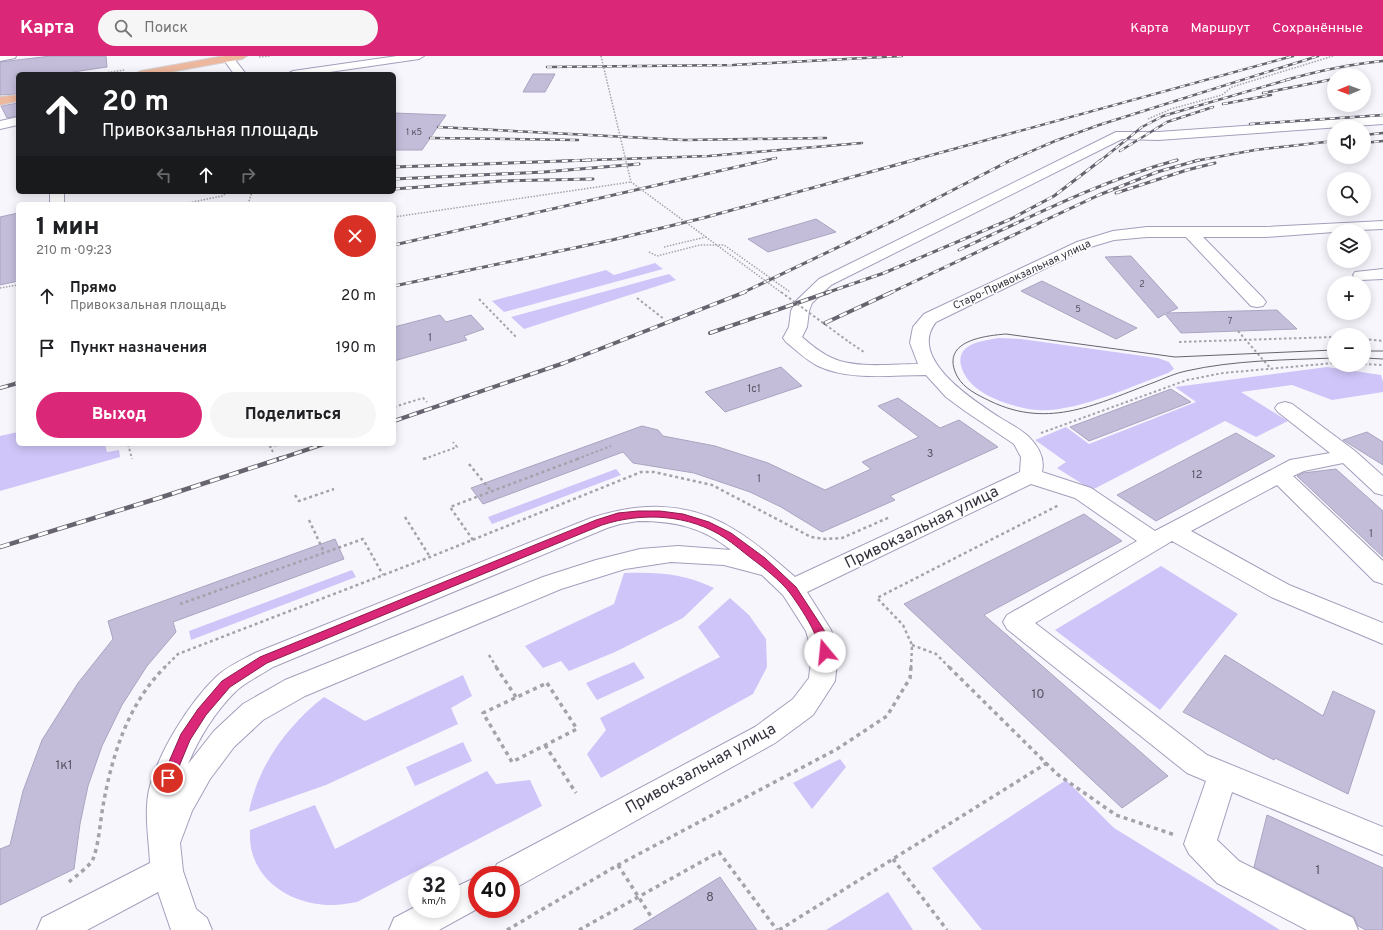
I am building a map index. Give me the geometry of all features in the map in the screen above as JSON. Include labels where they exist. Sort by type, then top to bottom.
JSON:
[{"type":"main road","points":[[151,72],[227,57],[242,56]]},
{"type":"main road","points":[[0,101],[16,98]]},
{"type":"street","points":[[0,58],[11,56]]},
{"type":"street","points":[[307,72],[419,56]]},
{"type":"street","points":[[227,57],[238,72]]},
{"type":"street","points":[[360,72],[365,71]]},
{"type":"street","points":[[930,369],[860,369],[830,364],[810,352],[792,338],[798,327],[800,311],[804,301],[825,282],[1120,135],[1158,136],[1383,120]]},
{"type":"street","points":[[0,125],[16,122]]},
{"type":"street","name":"Старо-Привокзальная улица","points":[[1021,440],[955,396],[941,383],[930,369],[921,353],[920,338],[922,328],[930,318],[1082,245],[1096,240],[1129,234],[1265,232],[1383,225]]},
{"type":"street","points":[[1190,232],[1257,302]]},
{"type":"street","points":[[1361,275],[1383,274]]},
{"type":"street","points":[[1285,408],[1348,456],[1383,488]]},
{"type":"street","points":[[1021,440],[1028,448],[1033,458],[1033,468],[1030,476],[1083,493],[1163,536],[1280,591],[1383,634]]},
{"type":"street","points":[[1348,456],[1298,465],[1163,536],[1016,622],[1197,764],[1383,841]]},
{"type":"street","points":[[1279,475],[1383,575]]},
{"type":"street","name":"Привокзальная улица","points":[[520,868],[766,735],[803,707],[822,680],[825,652],[818,630],[784,581],[1030,476]]},
{"type":"street","points":[[195,930],[183,919],[166,858],[162,817],[164,790],[185,738],[202,712],[226,684],[264,660],[599,522],[618,516],[660,514],[683,517],[706,525],[727,535],[784,581]]},
{"type":"street","points":[[54,930],[166,858],[179,807],[200,770],[224,739],[253,712],[295,688],[552,583],[592,568],[631,558],[671,554],[716,556],[747,561],[784,581]]},
{"type":"street","points":[[1223,775],[1200,844],[1228,872],[1341,930]]},
{"type":"street","points":[[406,930],[428,918]]},
{"type":"path","points":[[601,56],[631,182],[865,354]]},
{"type":"path","points":[[1120,135],[1144,121],[1171,109],[1222,95],[1232,87],[1333,56]]},
{"type":"path","points":[[396,217],[631,182]]},
{"type":"path","points":[[193,202],[222,196],[225,194]]},
{"type":"path","points":[[664,248],[706,237]]},
{"type":"path","points":[[650,252],[657,256],[700,245],[724,245],[804,301]]},
{"type":"path","points":[[0,288],[16,285]]},
{"type":"path","points":[[637,298],[664,319]]},
{"type":"path","points":[[479,299],[517,338]]},
{"type":"path","points":[[1238,331],[1272,369]]},
{"type":"path","points":[[1179,342],[1327,337]]},
{"type":"path","points":[[1371,340],[1383,341]]},
{"type":"path","points":[[1021,440],[1187,380],[1224,373],[1327,364]]},
{"type":"path","points":[[1371,365],[1383,366]]},
{"type":"path","points":[[396,406],[423,398],[427,402]]},
{"type":"path","points":[[423,459],[457,447],[453,442]]},
{"type":"path","points":[[129,446],[132,459]]},
{"type":"path","points":[[273,446],[270,447],[273,452]]},
{"type":"path","points":[[473,540],[450,507],[611,446]]},
{"type":"path","points":[[469,464],[491,491]]},
{"type":"path","points":[[405,517],[430,557],[641,472],[654,472],[712,484],[811,537],[824,539],[842,538],[892,516]]},
{"type":"path","points":[[295,495],[299,501],[334,490]]},
{"type":"path","points":[[507,930],[618,865],[837,750],[887,716],[910,678],[912,645],[903,625],[877,598],[1083,493]]},
{"type":"path","points":[[309,520],[324,552]]},
{"type":"path","points":[[180,604],[363,539],[383,575]]},
{"type":"path","points":[[912,645],[936,654],[1057,774],[1116,815],[1200,844]]},
{"type":"path","points":[[489,655],[516,697]]},
{"type":"path","points":[[547,683],[577,729],[512,762],[483,713],[516,697],[547,683]]},
{"type":"path","points":[[545,745],[576,793]]},
{"type":"path","points":[[579,930],[719,852],[778,930],[1046,763]]},
{"type":"path","points":[[893,859],[947,930]]},
{"type":"path","points":[[618,865],[652,918]]},
{"type":"shaded area","points":[[655,263],[663,269],[504,312],[492,301],[606,270],[614,275]]},
{"type":"shaded area","points":[[669,274],[676,280],[524,329],[511,317]]},
{"type":"shaded area","points":[[998,338],[1021,339],[1158,358],[1169,362],[1174,369],[1168,373],[1138,385],[1086,403],[1052,410],[1029,409],[1004,403],[981,392],[964,374],[960,363],[962,353],[966,348],[977,342]]},
{"type":"shaded area","points":[[1327,367],[1327,372],[1361,372],[1381,375],[1383,392],[1332,400],[1292,385],[1241,392],[1288,421],[1256,437],[1225,421],[1092,490],[1057,468],[1066,462],[1035,440],[1066,427],[1089,444],[1196,402],[1175,387]]},
{"type":"shaded area","points":[[16,432],[16,446],[106,446],[107,452],[119,450],[120,457],[0,491],[0,436]]},
{"type":"shaded area","points":[[616,469],[621,475],[492,524],[488,517]]},
{"type":"shaded area","points":[[1161,566],[1238,614],[1160,710],[1055,630]]},
{"type":"shaded area","points":[[352,570],[356,577],[191,640],[189,631]]},
{"type":"shaded area","points":[[624,573],[670,574],[691,579],[714,588],[683,618],[615,652],[569,671],[561,661],[543,668],[525,646],[614,604]]},
{"type":"shaded area","points":[[730,598],[749,615],[766,639],[767,667],[753,694],[601,778],[587,754],[606,730],[600,718],[720,657],[698,627]]},
{"type":"shaded area","points":[[634,662],[645,678],[597,700],[586,683]]},
{"type":"shaded area","points":[[463,675],[472,696],[451,708],[458,724],[326,785],[249,812],[259,778],[276,748],[298,721],[324,697],[365,721]]},
{"type":"shaded area","points":[[463,742],[472,761],[415,786],[406,767]]},
{"type":"shaded area","points":[[840,759],[846,767],[812,809],[793,783]]},
{"type":"shaded area","points":[[487,771],[496,784],[530,780],[542,806],[426,866],[408,866],[408,876],[357,902],[335,905],[319,904],[293,897],[281,891],[271,883],[262,873],[255,861],[251,848],[250,830],[315,805],[335,849]]},
{"type":"shaded area","points":[[1066,780],[1114,828],[1280,930],[982,930],[932,868]]},
{"type":"shaded area","points":[[888,892],[913,930],[826,930]]},
{"type":"building","points":[[51,56],[106,56],[107,67],[73,72],[16,72],[16,94],[0,95],[0,62]]},
{"type":"building","points":[[533,74],[555,74],[545,92],[523,92]]},
{"type":"building","points":[[16,103],[16,116],[7,118],[1,106]]},
{"type":"building","points":[[396,113],[446,115],[422,150],[396,150]]},
{"type":"building","points":[[16,213],[16,281],[0,285],[0,217]]},
{"type":"building","points":[[816,219],[836,232],[768,252],[748,239]]},
{"type":"building","points":[[1131,256],[1178,308],[1167,313],[1277,310],[1297,329],[1181,333],[1165,314],[1158,318],[1105,257]]},
{"type":"building","points":[[1042,281],[1137,328],[1116,339],[1021,291]]},
{"type":"building","points":[[440,315],[446,322],[471,315],[484,329],[464,336],[467,340],[396,360],[396,326]]},
{"type":"building","points":[[781,367],[802,386],[725,412],[705,392]]},
{"type":"building","points":[[1171,389],[1191,402],[1089,441],[1070,427]]},
{"type":"building","points":[[898,398],[940,428],[959,420],[998,447],[890,496],[895,500],[822,532],[781,507],[750,492],[694,473],[633,463],[623,452],[483,504],[471,488],[642,426],[658,430],[663,436],[715,446],[768,463],[825,490],[871,469],[862,462],[919,437],[878,406]]},
{"type":"building","points":[[1367,432],[1383,442],[1383,465],[1343,440]]},
{"type":"building","points":[[1236,433],[1275,456],[1156,521],[1117,495]]},
{"type":"building","points":[[1336,469],[1383,511],[1383,557],[1297,476],[1303,473]]},
{"type":"building","points":[[1084,514],[1122,541],[984,615],[1168,776],[1122,808],[904,604]]},
{"type":"building","points":[[335,539],[344,559],[173,622],[176,632],[147,666],[122,705],[102,746],[88,786],[80,824],[74,869],[0,905],[0,849],[10,845],[23,791],[42,740],[78,683],[113,639],[108,621]]},
{"type":"building","points":[[1225,655],[1323,716],[1333,691],[1375,711],[1348,794],[1275,758],[1274,760],[1183,712]]},
{"type":"building","points":[[1267,815],[1383,868],[1383,930],[1366,930],[1358,926],[1354,917],[1254,867]]},
{"type":"building","points":[[720,877],[757,930],[633,930]]},
{"type":"tram line","points":[[1327,350],[1175,357],[1006,334],[975,339],[966,343],[958,348],[954,355],[953,365],[957,376],[963,385],[990,401],[1012,409],[1033,413],[1054,413],[1094,405],[1174,374],[1204,367],[1260,361],[1327,358]]},
{"type":"tram line","points":[[1371,351],[1383,351]]},
{"type":"tram line","points":[[1371,358],[1383,359]]},
{"type":"railway","points":[[547,67],[733,65],[902,56]]},
{"type":"railway","points":[[910,161],[1293,56]]},
{"type":"railway","points":[[1009,161],[1055,141],[1099,125],[1318,56]]},
{"type":"railway","points":[[1290,79],[1334,68],[1383,61]]},
{"type":"railway","points":[[1100,161],[1142,127],[1163,116],[1290,79]]},
{"type":"railway","points":[[1286,80],[1290,79]]},
{"type":"railway","points":[[1263,93],[1327,80]]},
{"type":"railway","points":[[1223,104],[1271,95]]},
{"type":"railway","points":[[1120,151],[1167,122],[1213,107]]},
{"type":"railway","points":[[1250,124],[1383,115]]},
{"type":"railway","points":[[438,127],[684,140],[826,138]]},
{"type":"railway","points":[[1371,134],[1383,133]]},
{"type":"railway","points":[[430,138],[578,140]]},
{"type":"railway","points":[[1371,142],[1383,141]]},
{"type":"railway","points":[[1196,161],[1255,150],[1327,142]]},
{"type":"railway","points":[[582,160],[709,156],[862,143]]},
{"type":"railway","points":[[762,161],[776,158]]},
{"type":"railway","points":[[396,167],[582,160]]},
{"type":"railway","points":[[562,161],[582,160]]},
{"type":"railway","points":[[582,160],[591,160]]},
{"type":"railway","points":[[396,245],[767,160]]},
{"type":"railway","points":[[396,286],[612,240],[703,218],[914,160]]},
{"type":"railway","points":[[826,293],[884,273],[1011,219],[1054,196],[1101,160]]},
{"type":"railway","points":[[959,250],[1066,200],[1121,178],[1177,160],[1173,161]]},
{"type":"railway","points":[[742,293],[893,221],[1009,161]]},
{"type":"railway","points":[[890,293],[1099,195],[1157,172],[1196,161]]},
{"type":"railway","points":[[1116,193],[1187,170],[1215,163]]},
{"type":"railway","points":[[396,179],[544,172],[639,164]]},
{"type":"railway","points":[[396,189],[501,181],[593,179]]},
{"type":"railway","points":[[396,420],[564,363],[745,292]]},
{"type":"railway","points":[[710,333],[829,292]]},
{"type":"railway","points":[[825,323],[892,292]]},
{"type":"railway","points":[[0,388],[16,384]]},
{"type":"railway","points":[[282,458],[318,446]]},
{"type":"railway","points":[[0,547],[282,458]]},
{"type":"route","points":[[168,778],[185,738],[202,712],[226,684],[264,660],[599,522],[618,516],[660,514],[683,517],[706,525],[727,535],[761,561],[792,589],[818,630],[825,652]]}]
